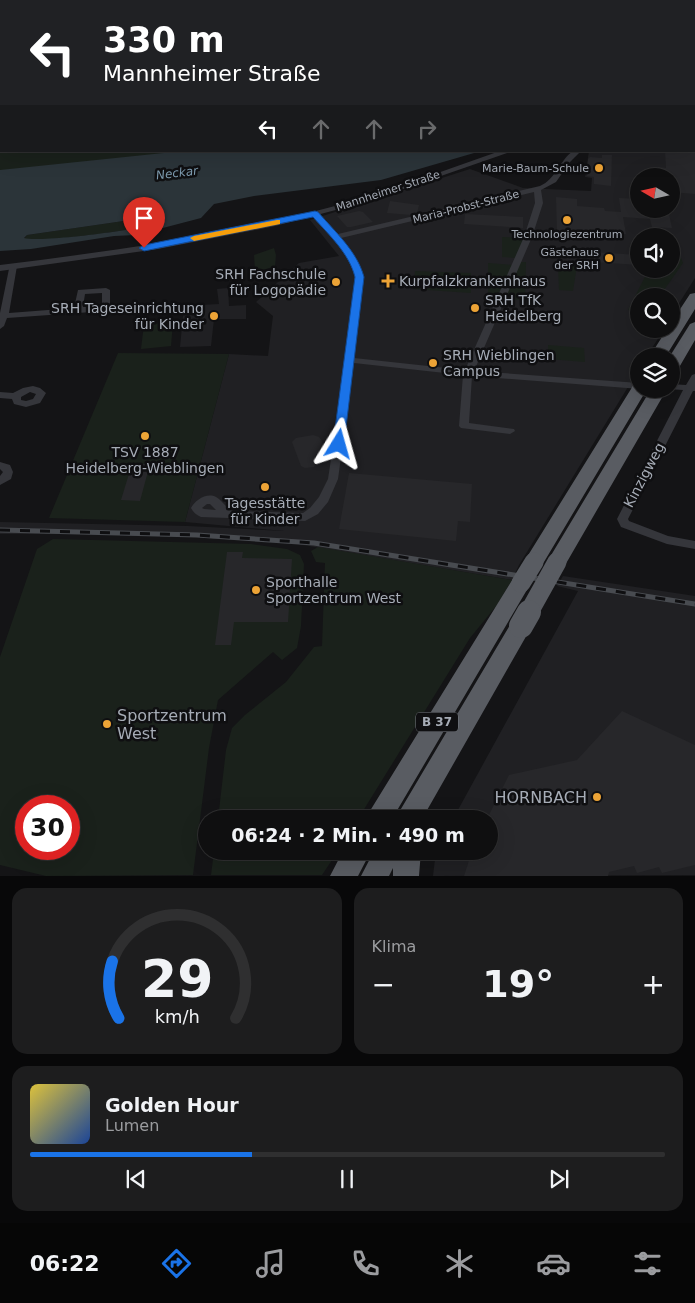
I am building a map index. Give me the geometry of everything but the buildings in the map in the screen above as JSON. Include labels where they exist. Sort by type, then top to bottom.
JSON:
[{"type":"highway","points":[[663,348],[695,297]]},
{"type":"highway","points":[[680,353],[695,327]]},
{"type":"highway","name":"B 37","points":[[383,810],[534,562],[641,398]]},
{"type":"highway","name":"B 37","points":[[418,807],[557,562],[642,398]]},
{"type":"highway","points":[[374,876],[383,860]]},
{"type":"highway","points":[[406,876],[407,860]]},
{"type":"street","name":"Mannheimer Straße","points":[[0,268],[144,248],[315,214],[371,198],[506,152]]},
{"type":"street","name":"Maria-Probst-Straße","points":[[336,237],[536,190],[554,183],[563,165],[577,152]]},
{"type":"street","points":[[510,431],[464,426],[468,373],[528,237],[539,203],[539,192],[536,190]]},
{"type":"street","points":[[230,515],[305,516],[314,511],[324,499],[333,479],[350,360],[359,277],[356,265],[336,237],[315,214]]},
{"type":"street","points":[[0,326],[4,316],[4,297],[13,266]]},
{"type":"street","points":[[4,316],[78,310]]},
{"type":"street","points":[[350,360],[630,389]]},
{"type":"street","points":[[680,386],[693,384]]},
{"type":"street","name":"Kinzigweg","points":[[693,384],[622,519],[625,524],[667,540],[695,545]]},
{"type":"street","points":[[0,395],[16,396]]},
{"type":"street","points":[[0,465],[6,467],[8,472],[0,481]]},
{"type":"shaded area","points":[[0,152],[338,152],[0,197]]},
{"type":"shaded area","name":"SRH Wieblingen Campus","points":[[589,152],[695,152],[695,278],[680,302],[680,288],[630,288],[630,338],[658,338],[652,348],[630,348],[630,384],[519,565],[512,580],[291,543],[192,537],[0,534],[0,522],[188,526],[284,531],[185,522],[229,354],[268,356],[273,316],[256,302],[299,263],[339,256],[310,220],[470,169],[523,188],[591,191],[592,178],[585,177]]},
{"type":"shaded area","points":[[158,216],[165,220],[156,224],[119,231],[51,239],[24,239],[27,235]]},
{"type":"shaded area","points":[[502,237],[525,238],[516,258],[502,257]]},
{"type":"shaded area","points":[[274,248],[276,255],[275,266],[255,270],[254,255]]},
{"type":"shaded area","points":[[680,255],[683,263],[680,267]]},
{"type":"shaded area","points":[[520,262],[526,262],[525,300],[504,299]]},
{"type":"shaded area","points":[[488,263],[513,265],[498,299],[488,298]]},
{"type":"shaded area","points":[[558,265],[577,266],[573,291],[559,290]]},
{"type":"shaded area","points":[[415,271],[471,273],[471,293],[413,289]]},
{"type":"shaded area","points":[[644,278],[673,278],[666,288],[639,288]]},
{"type":"shaded area","name":"SRH Tageseinrichtung für Kinder","points":[[228,288],[229,306],[246,305],[246,319],[214,319],[211,346],[180,347],[184,306],[219,304],[217,289]]},
{"type":"shaded area","points":[[173,323],[171,346],[141,349],[144,324]]},
{"type":"shaded area","points":[[548,345],[584,348],[585,362],[548,359]]},
{"type":"shaded area","name":"TSV 1887 Heidelberg-Wieblingen","points":[[118,353],[229,354],[185,522],[49,518]]},
{"type":"shaded area","name":"Sportzentrum West","points":[[53,539],[251,544],[287,549],[300,555],[304,564],[301,626],[297,648],[282,660],[273,652],[218,700],[209,748],[201,810],[198,810],[198,835],[193,875],[46,876],[0,865],[0,657],[37,549]]},
{"type":"shaded area","points":[[318,547],[512,580],[497,605],[470,638],[364,810],[219,810],[226,750],[232,728],[286,682],[314,647],[322,646],[325,563],[316,562],[311,551]]},
{"type":"shaded area","points":[[563,576],[695,596],[695,875],[433,876],[435,860],[498,860],[498,810],[458,810],[578,591],[557,586]]},
{"type":"shaded area","points":[[213,860],[332,860],[322,875],[211,875]]},
{"type":"water","name":"Neckar","points":[[173,152],[478,152],[381,180],[254,196],[214,204],[201,218],[136,235],[114,236],[31,249],[0,251],[0,170]],"holes":[[[158,216],[165,220],[156,224],[119,231],[50,239],[24,238],[27,235]]]},
{"type":"railway","points":[[0,530],[197,535],[314,543],[695,604]]},
{"type":"slow traffic","points":[[194,238],[277,222]]},
{"type":"place","name":"Marie-Baum-Schule","points":[[599,168]]},
{"type":"place","name":"Technologiezentrum","points":[[567,220]]},
{"type":"place","name":"Gästehaus der SRH","points":[[609,258]]},
{"type":"place","name":"Kurpfalzkrankenhaus","points":[[388,281]]},
{"type":"place","name":"SRH Fachschule für Logopädie","points":[[336,282]]},
{"type":"place","name":"SRH TfK Heidelberg","points":[[475,308]]},
{"type":"place","name":"SRH Tageseinrichtung für Kinder","points":[[214,316]]},
{"type":"place","name":"SRH Wieblingen Campus","points":[[433,363]]},
{"type":"place","name":"TSV 1887 Heidelberg-Wieblingen","points":[[145,436]]},
{"type":"place","name":"Tagesstätte für Kinder","points":[[265,487]]},
{"type":"place","name":"Sporthalle Sportzentrum West","points":[[256,590]]},
{"type":"place","name":"Sportzentrum West","points":[[107,724]]},
{"type":"place","name":"HORNBACH","points":[[597,797]]},
{"type":"route","points":[[144,248],[315,214],[349,254],[356,265],[359,277],[339,444]]}]
